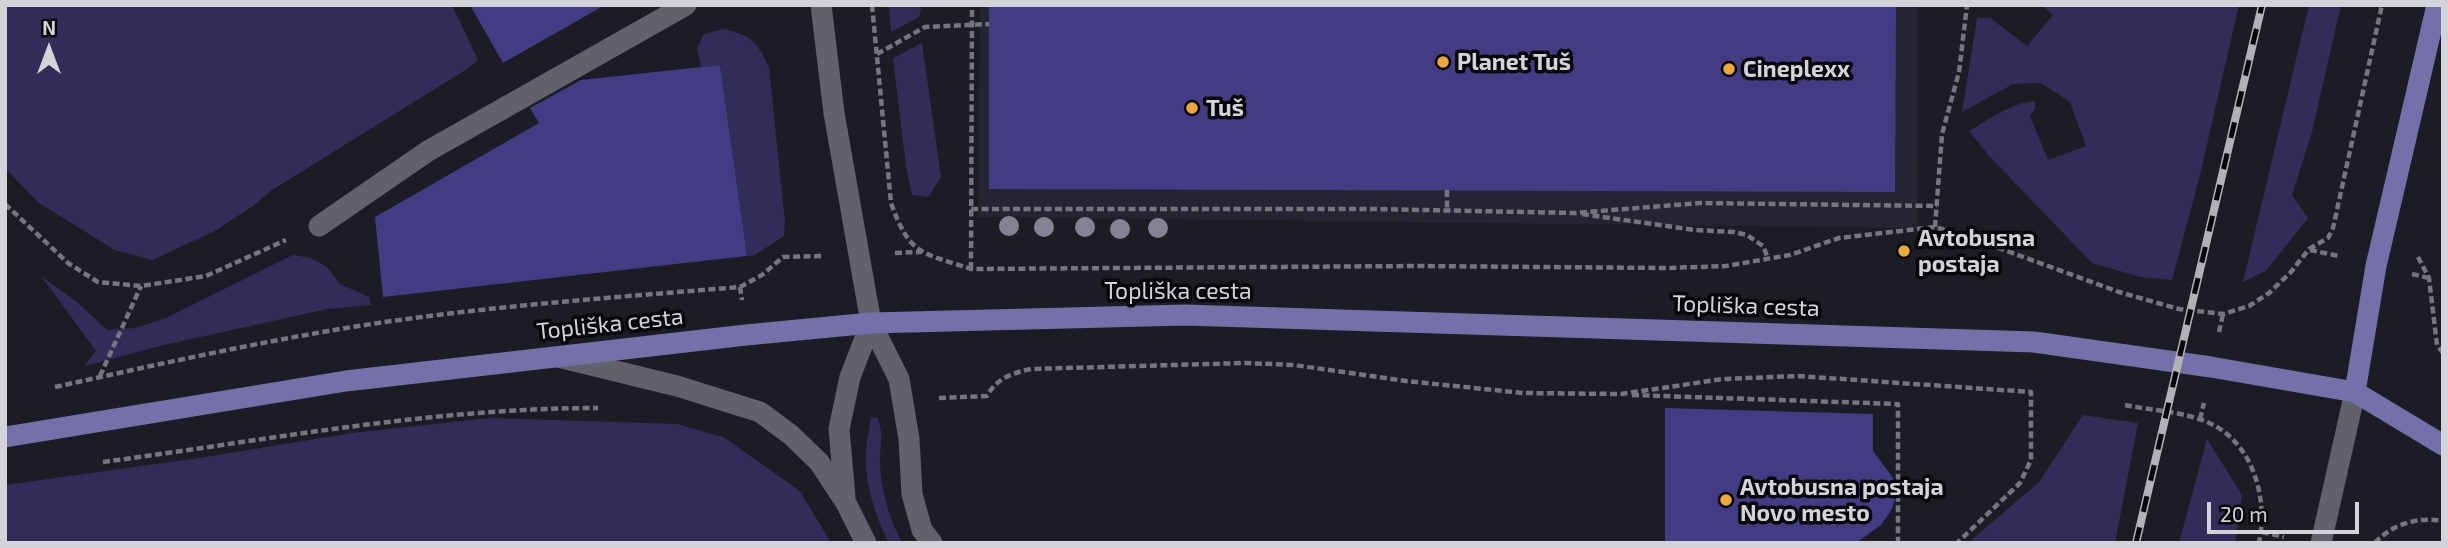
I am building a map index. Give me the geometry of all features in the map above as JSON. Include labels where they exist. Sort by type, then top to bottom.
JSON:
[{"type":"main road","points":[[2437,5],[2376,266],[2355,392],[2443,445]]},
{"type":"main road","name":"Topliška cesta","points":[[5,438],[346,380],[552,356],[871,323],[1185,315],[2034,342],[2211,367],[2355,392]]},
{"type":"street","points":[[319,226],[428,151],[686,5]]},
{"type":"street","points":[[821,5],[834,113],[871,323],[899,379],[909,439],[912,494],[922,530],[932,543]]},
{"type":"street","points":[[846,503],[839,429],[850,377],[871,323]]},
{"type":"street","points":[[552,356],[677,386],[760,412],[791,435],[819,462],[846,503],[866,543]]},
{"type":"street","points":[[2321,543],[2355,392]]},
{"type":"path","points":[[872,5],[891,203],[899,225],[909,243],[922,252],[971,269],[1726,266],[1790,255],[1839,237],[1935,227],[2119,292],[2179,309],[2223,314],[2249,306],[2269,293],[2291,272],[2309,249],[2328,237],[2333,228],[2382,5]]},
{"type":"path","points":[[971,269],[972,5]]},
{"type":"path","points":[[1935,227],[1942,134],[1959,72],[1966,5]]},
{"type":"path","points":[[877,54],[925,27],[989,24]]},
{"type":"path","points":[[1447,190],[1447,211]]},
{"type":"path","points":[[971,209],[1575,213],[1700,203],[1937,206]]},
{"type":"path","points":[[5,204],[68,263],[98,282],[141,286],[206,276],[319,226]]},
{"type":"path","points":[[1575,213],[1747,235],[1763,246],[1768,258]]},
{"type":"path","points":[[46,390],[228,349],[343,329],[547,303],[740,287],[762,275],[783,257]]},
{"type":"path","points":[[2429,278],[2437,345],[2443,352]]},
{"type":"path","points":[[100,377],[141,286]]},
{"type":"path","points":[[987,396],[992,386],[1003,378],[1031,369],[1245,363],[1318,368],[1499,391],[1898,404],[1898,543]]},
{"type":"path","points":[[1620,394],[1723,379],[1798,376],[2031,392],[2031,460],[2020,483],[1957,543]]},
{"type":"path","points":[[2125,405],[2200,419],[2220,429],[2239,445],[2255,473],[2262,495],[2262,532],[2259,543]]},
{"type":"path","points":[[97,463],[343,427],[481,411],[605,408]]},
{"type":"path","points":[[2375,543],[2382,534],[2409,522],[2443,521]]},
{"type":"shaded area","points":[[5,5],[452,5],[478,60],[272,190],[213,232],[152,260],[115,250],[39,203],[5,168]]},
{"type":"shaded area","points":[[889,5],[922,5],[919,17],[891,32]]},
{"type":"shaded area","name":"Planet Tuš","points":[[980,5],[1918,5],[1917,228],[978,217]]},
{"type":"shaded area","points":[[2042,5],[2239,5],[2200,175],[2172,280],[2141,277],[2092,263],[1989,156],[1969,131],[2019,104],[2035,102],[2035,109],[2030,116],[2048,160],[2086,146],[2070,102],[2041,83],[2013,84],[1962,112],[1977,18],[1990,18],[2027,46],[2053,15]]},
{"type":"shaded area","points":[[2309,5],[2341,5],[2312,132],[2292,195],[2308,218],[2266,271],[2243,282]]},
{"type":"shaded area","points":[[723,29],[752,41],[769,68],[785,222],[784,236],[755,255],[747,256],[720,65],[701,67],[697,48],[704,34]]},
{"type":"shaded area","points":[[922,43],[941,177],[928,197],[912,195],[893,58]]},
{"type":"shaded area","points":[[293,255],[311,258],[327,267],[340,284],[369,297],[371,305],[327,309],[164,345],[84,366],[96,351],[42,277],[77,302],[107,330],[135,328],[166,318]]},
{"type":"shaded area","points":[[2083,415],[2138,423],[2115,543],[1968,543],[2039,482]]},
{"type":"shaded area","points":[[871,417],[878,418],[880,425],[880,462],[884,494],[902,543],[889,543],[869,490],[866,456]]},
{"type":"shaded area","points":[[489,418],[677,424],[725,438],[800,491],[831,543],[5,543],[5,485],[352,433]]},
{"type":"shaded area","points":[[2207,439],[2242,495],[2235,543],[2179,543]]},
{"type":"building","points":[[470,5],[605,5],[503,63]]},
{"type":"building","name":"Planet Tuš","points":[[989,5],[1896,5],[1895,192],[989,189]]},
{"type":"building","points":[[720,65],[747,256],[383,297],[375,217],[539,123],[530,108],[581,80]]},
{"type":"building","points":[[1665,408],[1873,414],[1873,451],[1893,478],[1895,499],[1892,509],[1881,525],[1856,543],[1665,543]]},
{"type":"railway","points":[[2136,543],[2262,5]]},
{"type":"place","name":"Planet Tuš","points":[[1443,62]]},
{"type":"place","name":"Cineplexx","points":[[1729,69]]},
{"type":"place","name":"Tuš","points":[[1192,108]]},
{"type":"place","name":"Avtobusna postaja","points":[[1904,251]]},
{"type":"place","name":"Avtobusna postaja Novo mesto","points":[[1726,500]]}]
